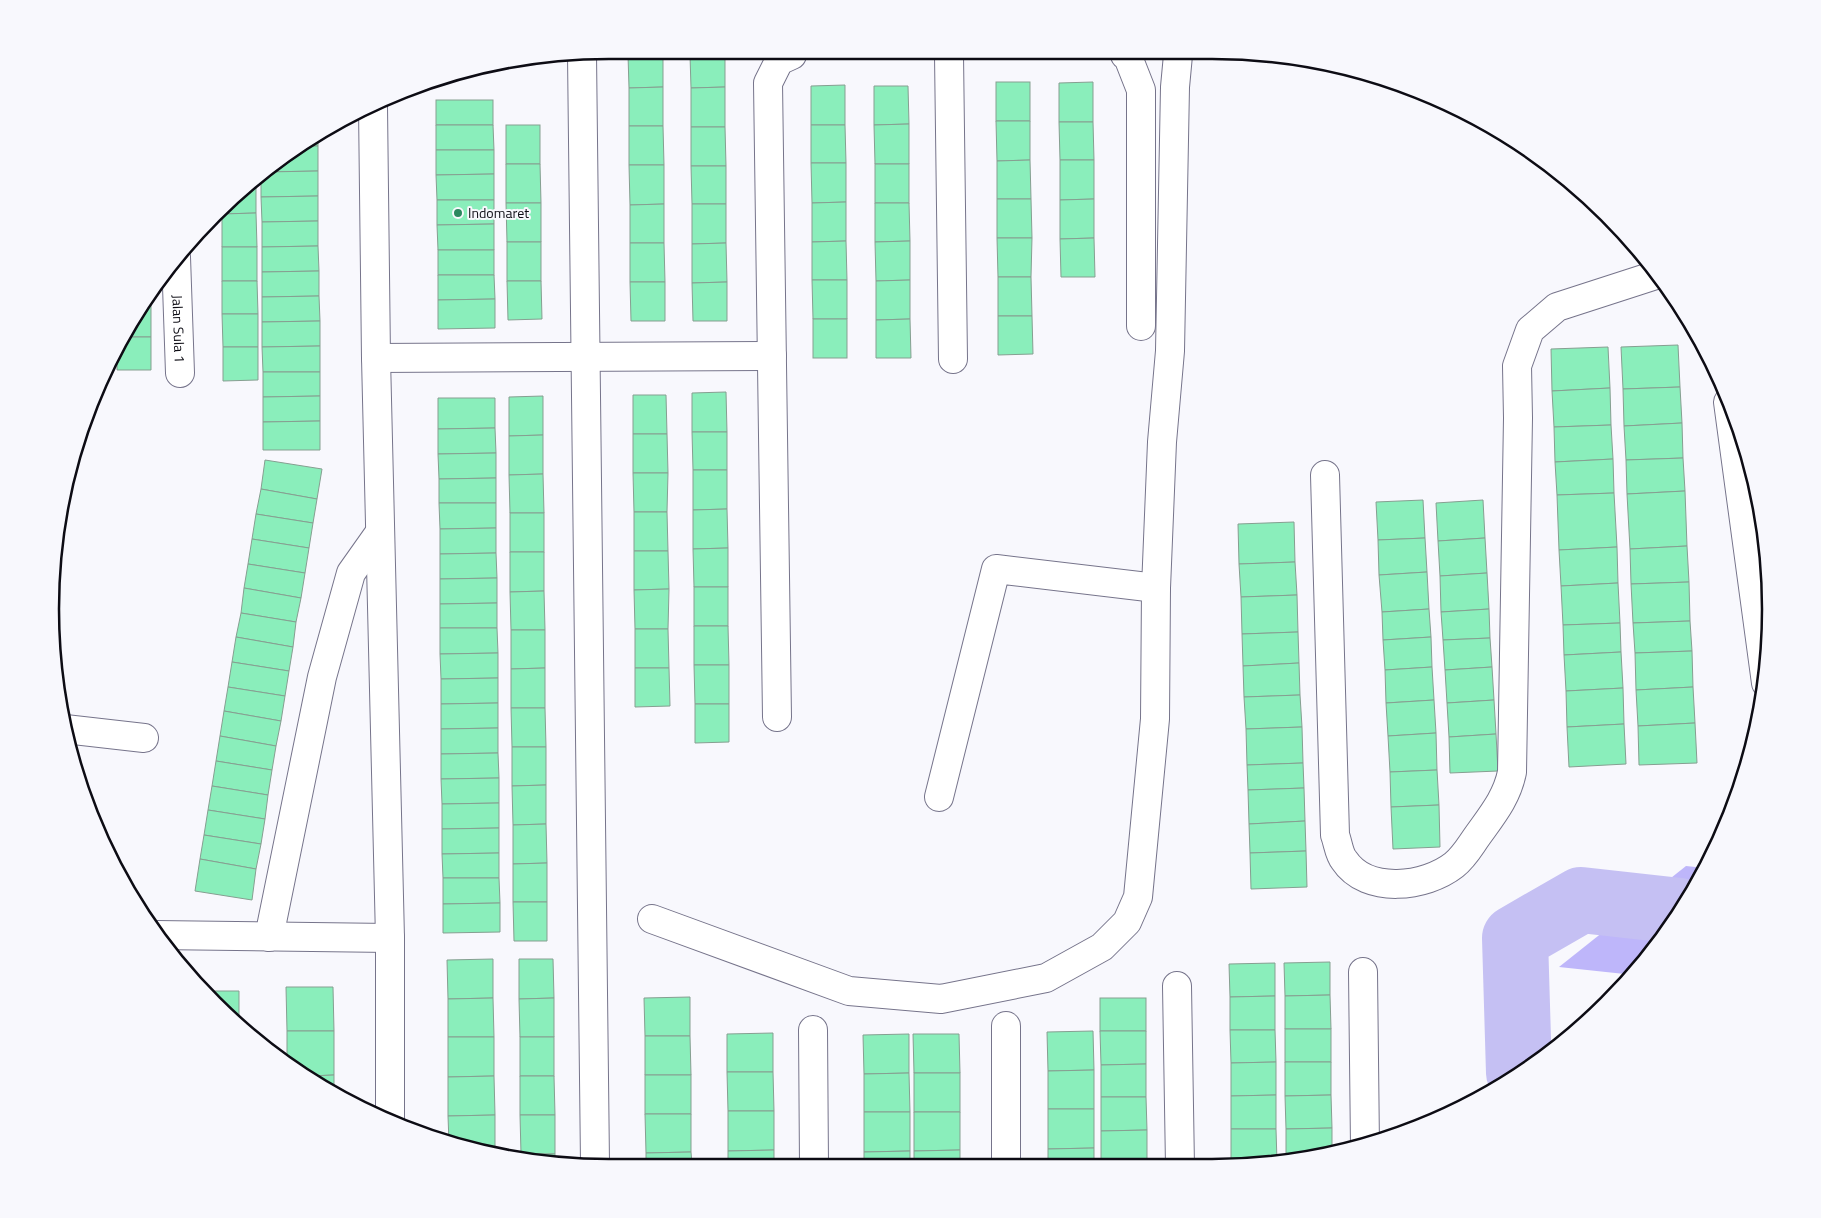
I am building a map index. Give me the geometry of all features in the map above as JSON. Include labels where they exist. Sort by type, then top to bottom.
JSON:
[{"type":"street","points":[[777,717],[768,83],[779,61],[783,59]]},
{"type":"street","points":[[950,59],[952,359]]},
{"type":"street","points":[[1129,59],[1140,90],[1141,326]]},
{"type":"street","points":[[652,919],[849,991],[941,999],[1046,978],[1102,947],[1127,922],[1138,897],[1155,718],[1156,588],[1162,442],[1170,351],[1175,87],[1178,59]]},
{"type":"street","points":[[582,60],[595,1159]]},
{"type":"street","points":[[373,112],[376,358],[390,938],[390,1114]]},
{"type":"street","name":"Jalan Sula 1","points":[[176,269],[180,373]]},
{"type":"street","points":[[1325,475],[1336,835],[1343,860],[1358,875],[1382,884],[1410,883],[1443,873],[1467,853],[1498,807],[1510,780],[1512,762],[1518,418],[1516,366],[1530,330],[1557,307],[1651,277]]},
{"type":"street","points":[[376,358],[772,356]]},
{"type":"street","points":[[1732,428],[1761,646]]},
{"type":"street","points":[[269,937],[322,678],[351,573],[380,532]]},
{"type":"street","points":[[939,797],[996,569],[1156,588]]},
{"type":"street","points":[[72,730],[144,738]]},
{"type":"street","points":[[166,936],[390,938]]},
{"type":"street","points":[[1363,972],[1365,1138]]},
{"type":"street","points":[[1177,986],[1180,1159]]},
{"type":"street","points":[[1006,1026],[1006,1159]]},
{"type":"street","points":[[813,1030],[814,1159]]},
{"type":"shaded area","points":[[1686,866],[1698,867],[1670,915],[1624,974],[1559,967]]},
{"type":"building","points":[[628,59],[663,59],[663,87],[629,88]]},
{"type":"building","points":[[690,59],[725,59],[725,87],[691,88]]},
{"type":"building","points":[[996,82],[1030,82],[1030,121],[996,121]]},
{"type":"building","points":[[1093,82],[1093,122],[1059,122],[1059,83]]},
{"type":"building","points":[[845,85],[845,125],[811,125],[811,86]]},
{"type":"building","points":[[874,86],[908,86],[909,124],[874,125]]},
{"type":"building","points":[[663,87],[663,126],[629,126],[629,88]]},
{"type":"building","points":[[725,87],[725,127],[691,127],[691,88]]},
{"type":"building","points":[[436,100],[493,100],[493,125],[436,125]]},
{"type":"building","points":[[996,121],[1030,121],[1030,160],[997,161]]},
{"type":"building","points":[[1059,122],[1093,122],[1094,160],[1060,160]]},
{"type":"building","points":[[909,124],[909,164],[875,164],[874,125]]},
{"type":"building","points":[[436,125],[493,125],[494,150],[436,150]]},
{"type":"building","points":[[506,125],[540,125],[540,164],[506,164]]},
{"type":"building","points":[[811,125],[845,125],[846,163],[811,163]]},
{"type":"building","points":[[629,126],[663,126],[664,165],[629,165]]},
{"type":"building","points":[[691,127],[725,127],[726,166],[691,166]]},
{"type":"building","points":[[311,146],[318,146],[318,171],[274,172]]},
{"type":"building","points":[[436,150],[494,150],[494,174],[436,175]]},
{"type":"building","points":[[1030,160],[1031,199],[997,199],[997,161]]},
{"type":"building","points":[[1060,160],[1094,160],[1094,199],[1060,200]]},
{"type":"building","points":[[811,163],[846,163],[846,202],[812,203]]},
{"type":"building","points":[[506,164],[540,164],[541,203],[506,203]]},
{"type":"building","points":[[875,164],[909,164],[909,203],[875,203]]},
{"type":"building","points":[[629,165],[664,165],[664,204],[630,205]]},
{"type":"building","points":[[691,166],[726,166],[726,204],[692,204]]},
{"type":"building","points":[[318,171],[318,196],[261,197],[261,183],[274,172]]},
{"type":"building","points":[[494,174],[494,200],[437,200],[436,175]]},
{"type":"building","points":[[256,187],[256,213],[226,214]]},
{"type":"building","points":[[318,196],[318,221],[262,222],[261,197]]},
{"type":"building","points":[[997,199],[1031,199],[1032,238],[997,238]]},
{"type":"building","points":[[1094,199],[1094,238],[1060,239],[1060,200]]},
{"type":"building","points":[[437,200],[494,200],[494,224],[437,225]]},
{"type":"building","points":[[846,202],[846,241],[812,242],[812,203]]},
{"type":"building","points":[[506,203],[541,203],[541,242],[507,242]]},
{"type":"building","points":[[875,203],[909,203],[910,241],[875,242]]},
{"type":"building","points":[[664,204],[664,243],[630,243],[630,205]]},
{"type":"building","points":[[692,204],[726,204],[726,243],[692,244]]},
{"type":"building","points":[[256,213],[257,247],[222,247],[222,218],[226,214]]},
{"type":"building","points":[[318,221],[318,246],[262,247],[262,222]]},
{"type":"building","points":[[494,224],[494,250],[438,250],[437,225]]},
{"type":"building","points":[[997,238],[1032,238],[1031,277],[998,277]]},
{"type":"building","points":[[1094,238],[1095,277],[1061,277],[1060,239]]},
{"type":"building","points":[[846,241],[847,280],[812,280],[812,242]]},
{"type":"building","points":[[910,241],[910,280],[876,281],[875,242]]},
{"type":"building","points":[[507,242],[541,242],[541,281],[507,281]]},
{"type":"building","points":[[630,243],[664,243],[665,282],[630,282]]},
{"type":"building","points":[[726,243],[727,282],[692,283],[692,244]]},
{"type":"building","points":[[318,246],[319,271],[262,272],[262,247]]},
{"type":"building","points":[[222,247],[257,247],[257,281],[222,281]]},
{"type":"building","points":[[438,250],[494,250],[494,275],[438,275]]},
{"type":"building","points":[[319,271],[319,296],[262,297],[262,272]]},
{"type":"building","points":[[438,275],[494,275],[495,299],[438,300]]},
{"type":"building","points":[[998,277],[1031,277],[1032,316],[998,316]]},
{"type":"building","points":[[812,280],[847,280],[847,319],[813,319]]},
{"type":"building","points":[[910,280],[910,319],[876,320],[876,281]]},
{"type":"building","points":[[222,281],[257,281],[258,314],[222,314]]},
{"type":"building","points":[[507,281],[541,281],[542,319],[508,320]]},
{"type":"building","points":[[630,282],[665,282],[665,321],[631,321]]},
{"type":"building","points":[[727,282],[727,321],[693,321],[692,283]]},
{"type":"building","points":[[319,296],[320,321],[262,322],[262,297]]},
{"type":"building","points":[[495,299],[495,328],[438,329],[438,300]]},
{"type":"building","points":[[151,303],[151,337],[130,337]]},
{"type":"building","points":[[222,314],[258,314],[258,347],[223,347]]},
{"type":"building","points":[[998,316],[1032,316],[1033,354],[998,355]]},
{"type":"building","points":[[813,319],[847,319],[847,358],[813,358]]},
{"type":"building","points":[[910,319],[911,358],[876,358],[876,320]]},
{"type":"building","points":[[320,321],[320,346],[262,347],[262,322]]},
{"type":"building","points":[[130,337],[151,337],[151,370],[117,370],[117,362]]},
{"type":"building","points":[[1678,345],[1680,387],[1623,389],[1621,347]]},
{"type":"building","points":[[320,346],[320,372],[263,372],[262,347]]},
{"type":"building","points":[[223,347],[258,347],[258,380],[223,381]]},
{"type":"building","points":[[1608,347],[1610,388],[1552,391],[1551,349]]},
{"type":"building","points":[[263,372],[320,372],[320,396],[263,397]]},
{"type":"building","points":[[1680,387],[1682,423],[1624,426],[1623,389]]},
{"type":"building","points":[[1610,388],[1611,425],[1554,427],[1552,391]]},
{"type":"building","points":[[726,392],[727,432],[692,432],[692,393]]},
{"type":"building","points":[[633,395],[666,395],[667,434],[633,434]]},
{"type":"building","points":[[320,396],[320,421],[263,422],[263,397]]},
{"type":"building","points":[[543,396],[543,435],[509,436],[509,397]]},
{"type":"building","points":[[438,398],[495,398],[495,428],[438,429]]},
{"type":"building","points":[[320,421],[320,450],[263,450],[263,422]]},
{"type":"building","points":[[1682,423],[1683,458],[1626,460],[1624,426]]},
{"type":"building","points":[[1611,425],[1613,459],[1555,462],[1554,427]]},
{"type":"building","points":[[495,428],[496,453],[438,454],[438,429]]},
{"type":"building","points":[[692,432],[727,432],[727,470],[693,470]]},
{"type":"building","points":[[633,434],[667,434],[668,473],[633,473]]},
{"type":"building","points":[[543,435],[543,474],[509,475],[509,436]]},
{"type":"building","points":[[496,453],[496,478],[439,479],[438,454]]},
{"type":"building","points":[[1683,458],[1685,491],[1627,494],[1626,460]]},
{"type":"building","points":[[1613,459],[1614,493],[1557,495],[1555,462]]},
{"type":"building","points":[[265,460],[322,469],[317,499],[261,489]]},
{"type":"building","points":[[693,470],[727,470],[727,509],[693,510]]},
{"type":"building","points":[[633,473],[668,473],[667,512],[634,512]]},
{"type":"building","points":[[543,474],[544,513],[510,513],[509,475]]},
{"type":"building","points":[[496,478],[496,503],[439,503],[439,479]]},
{"type":"building","points":[[261,489],[317,499],[313,523],[256,514]]},
{"type":"building","points":[[1685,491],[1687,546],[1630,549],[1627,494]]},
{"type":"building","points":[[1614,493],[1617,547],[1559,550],[1557,495]]},
{"type":"building","points":[[1423,500],[1425,538],[1378,540],[1376,502]]},
{"type":"building","points":[[1483,500],[1485,538],[1438,541],[1436,503]]},
{"type":"building","points":[[439,503],[496,503],[496,528],[440,529]]},
{"type":"building","points":[[727,509],[728,548],[693,549],[693,510]]},
{"type":"building","points":[[634,512],[667,512],[668,551],[634,551]]},
{"type":"building","points":[[510,513],[544,513],[544,552],[510,552]]},
{"type":"building","points":[[256,514],[313,523],[309,548],[252,539]]},
{"type":"building","points":[[1294,522],[1295,562],[1239,564],[1238,524]]},
{"type":"building","points":[[496,528],[496,553],[440,554],[440,529]]},
{"type":"building","points":[[1425,538],[1427,572],[1379,575],[1378,540]]},
{"type":"building","points":[[1485,538],[1487,573],[1440,576],[1438,541]]},
{"type":"building","points":[[252,539],[309,548],[305,573],[248,564]]},
{"type":"building","points":[[1687,546],[1689,582],[1631,584],[1630,549]]},
{"type":"building","points":[[1617,547],[1618,583],[1561,586],[1559,550]]},
{"type":"building","points":[[728,548],[728,587],[694,587],[693,549]]},
{"type":"building","points":[[634,551],[668,551],[669,589],[634,590]]},
{"type":"building","points":[[510,552],[544,552],[544,591],[510,592]]},
{"type":"building","points":[[496,553],[497,578],[440,579],[440,554]]},
{"type":"building","points":[[1295,562],[1297,595],[1241,597],[1239,564]]},
{"type":"building","points":[[248,564],[305,573],[301,598],[244,588]]},
{"type":"building","points":[[1427,572],[1429,609],[1382,612],[1379,575]]},
{"type":"building","points":[[1487,573],[1489,609],[1441,612],[1440,576]]},
{"type":"building","points":[[497,578],[497,603],[440,604],[440,579]]},
{"type":"building","points":[[1689,582],[1690,621],[1633,623],[1631,584]]},
{"type":"building","points":[[1618,583],[1620,623],[1563,625],[1561,586]]},
{"type":"building","points":[[694,587],[728,587],[728,626],[694,626]]},
{"type":"building","points":[[244,588],[301,598],[296,622],[241,613]]},
{"type":"building","points":[[669,589],[668,629],[635,629],[634,590]]},
{"type":"building","points":[[544,591],[545,630],[511,630],[510,592]]},
{"type":"building","points":[[1297,595],[1298,632],[1242,634],[1241,597]]},
{"type":"building","points":[[497,603],[497,628],[440,628],[440,604]]},
{"type":"building","points":[[1429,609],[1431,637],[1383,640],[1382,612]]},
{"type":"building","points":[[1489,609],[1490,638],[1443,640],[1441,612]]},
{"type":"building","points":[[241,613],[296,622],[293,647],[236,637]]},
{"type":"building","points":[[1690,621],[1692,651],[1635,653],[1633,623]]},
{"type":"building","points":[[1620,623],[1621,652],[1564,655],[1563,625]]},
{"type":"building","points":[[694,626],[728,626],[729,665],[694,665]]},
{"type":"building","points":[[440,628],[497,628],[498,653],[440,654]]},
{"type":"building","points":[[635,629],[668,629],[669,668],[635,668]]},
{"type":"building","points":[[511,630],[545,630],[545,668],[511,669]]},
{"type":"building","points":[[1298,632],[1299,663],[1243,666],[1242,634]]},
{"type":"building","points":[[236,637],[293,647],[289,671],[232,662]]},
{"type":"building","points":[[1431,637],[1432,667],[1385,670],[1383,640]]},
{"type":"building","points":[[1490,638],[1492,667],[1445,670],[1443,640]]},
{"type":"building","points":[[1692,651],[1693,687],[1636,690],[1635,653]]},
{"type":"building","points":[[1621,652],[1623,688],[1566,691],[1564,655]]},
{"type":"building","points":[[498,653],[498,678],[441,679],[440,654]]},
{"type":"building","points":[[232,662],[289,671],[285,696],[228,687]]},
{"type":"building","points":[[1299,663],[1300,695],[1244,697],[1243,666]]},
{"type":"building","points":[[694,665],[729,665],[729,704],[695,704]]},
{"type":"building","points":[[1432,667],[1434,700],[1386,703],[1385,670]]},
{"type":"building","points":[[1492,667],[1494,700],[1447,703],[1445,670]]},
{"type":"building","points":[[545,668],[545,708],[511,708],[511,669]]},
{"type":"building","points":[[635,668],[669,668],[670,706],[635,707]]},
{"type":"building","points":[[498,678],[498,703],[441,704],[441,679]]},
{"type":"building","points":[[228,687],[285,696],[281,721],[224,711]]},
{"type":"building","points":[[1693,687],[1695,723],[1638,726],[1636,690]]},
{"type":"building","points":[[1623,688],[1624,724],[1567,727],[1566,691]]},
{"type":"building","points":[[1300,695],[1302,727],[1246,729],[1244,697]]},
{"type":"building","points":[[1434,700],[1436,733],[1388,736],[1386,703]]},
{"type":"building","points":[[1494,700],[1496,734],[1449,737],[1447,703]]},
{"type":"building","points":[[498,703],[498,728],[441,729],[441,704]]},
{"type":"building","points":[[695,704],[729,704],[729,742],[695,743]]},
{"type":"building","points":[[511,708],[545,708],[546,747],[512,747]]},
{"type":"building","points":[[224,711],[281,721],[276,746],[220,736]]},
{"type":"building","points":[[1695,723],[1697,763],[1639,765],[1638,726]]},
{"type":"building","points":[[1624,724],[1626,764],[1569,767],[1567,727]]},
{"type":"building","points":[[1302,727],[1303,763],[1247,765],[1246,729]]},
{"type":"building","points":[[498,728],[498,753],[441,754],[441,729]]},
{"type":"building","points":[[1436,733],[1437,770],[1390,772],[1388,736]]},
{"type":"building","points":[[1496,734],[1498,771],[1450,773],[1449,737]]},
{"type":"building","points":[[220,736],[276,746],[272,770],[216,761]]},
{"type":"building","points":[[512,747],[546,747],[546,785],[512,786]]},
{"type":"building","points":[[498,753],[499,778],[441,779],[441,754]]},
{"type":"building","points":[[216,761],[272,770],[268,795],[212,786]]},
{"type":"building","points":[[1303,763],[1304,788],[1248,790],[1247,765]]},
{"type":"building","points":[[1437,770],[1439,805],[1391,807],[1390,772]]},
{"type":"building","points":[[499,778],[499,803],[442,804],[441,779]]},
{"type":"building","points":[[546,785],[546,824],[513,825],[512,786]]},
{"type":"building","points":[[212,786],[268,795],[265,819],[208,810]]},
{"type":"building","points":[[1304,788],[1305,821],[1249,824],[1248,790]]},
{"type":"building","points":[[499,803],[499,828],[442,829],[442,804]]},
{"type":"building","points":[[1439,805],[1440,847],[1393,849],[1391,807]]},
{"type":"building","points":[[208,810],[265,819],[261,844],[204,835]]},
{"type":"building","points":[[1305,821],[1306,851],[1250,853],[1249,824]]},
{"type":"building","points":[[546,824],[547,863],[513,864],[513,825]]},
{"type":"building","points":[[499,828],[499,853],[442,854],[442,829]]},
{"type":"building","points":[[204,835],[261,844],[256,869],[200,859]]},
{"type":"building","points":[[1306,851],[1307,887],[1251,889],[1250,853]]},
{"type":"building","points":[[499,853],[499,878],[443,878],[442,854]]},
{"type":"building","points":[[200,859],[256,869],[252,900],[195,891]]},
{"type":"building","points":[[547,863],[547,902],[513,902],[513,864]]},
{"type":"building","points":[[443,878],[499,878],[500,903],[443,904]]},
{"type":"building","points":[[513,902],[547,902],[547,941],[514,941]]},
{"type":"building","points":[[500,903],[500,932],[443,933],[443,904]]},
{"type":"building","points":[[493,959],[493,998],[448,999],[447,960]]},
{"type":"building","points":[[519,959],[553,959],[554,998],[519,999]]},
{"type":"building","points":[[1330,962],[1330,995],[1285,996],[1284,963]]},
{"type":"building","points":[[1275,963],[1275,996],[1230,997],[1229,964]]},
{"type":"building","points":[[286,987],[333,987],[334,1031],[287,1031]]},
{"type":"building","points":[[213,991],[239,991],[239,1016]]},
{"type":"building","points":[[1330,995],[1331,1029],[1285,1029],[1285,996]]},
{"type":"building","points":[[1275,996],[1275,1030],[1230,1030],[1230,997]]},
{"type":"building","points":[[690,997],[690,1036],[645,1036],[644,998]]},
{"type":"building","points":[[493,998],[494,1037],[448,1037],[448,999]]},
{"type":"building","points":[[554,998],[554,1037],[520,1037],[519,999]]},
{"type":"building","points":[[1100,998],[1146,998],[1146,1031],[1100,1031]]},
{"type":"building","points":[[1285,1029],[1331,1029],[1331,1062],[1285,1062]]},
{"type":"building","points":[[1230,1030],[1275,1030],[1276,1062],[1231,1063]]},
{"type":"building","points":[[287,1031],[334,1031],[334,1075],[317,1076],[287,1055]]},
{"type":"building","points":[[1093,1031],[1094,1070],[1048,1071],[1047,1032]]},
{"type":"building","points":[[1100,1031],[1146,1031],[1146,1064],[1101,1065]]},
{"type":"building","points":[[773,1033],[773,1072],[727,1072],[727,1034]]},
{"type":"building","points":[[909,1034],[909,1073],[864,1074],[863,1035]]},
{"type":"building","points":[[913,1034],[959,1034],[960,1073],[914,1073]]},
{"type":"building","points":[[645,1036],[690,1036],[691,1075],[645,1075]]},
{"type":"building","points":[[448,1037],[494,1037],[494,1076],[448,1077]]},
{"type":"building","points":[[520,1037],[554,1037],[554,1076],[520,1076]]},
{"type":"building","points":[[1276,1062],[1276,1095],[1231,1096],[1231,1063]]},
{"type":"building","points":[[1285,1062],[1331,1062],[1331,1095],[1285,1096]]},
{"type":"building","points":[[1146,1064],[1146,1097],[1101,1097],[1101,1065]]},
{"type":"building","points":[[1094,1070],[1094,1109],[1048,1109],[1048,1071]]},
{"type":"building","points":[[727,1072],[773,1072],[774,1111],[728,1111]]},
{"type":"building","points":[[909,1073],[910,1112],[864,1112],[864,1074]]},
{"type":"building","points":[[914,1073],[960,1073],[960,1112],[914,1112]]},
{"type":"building","points":[[334,1075],[334,1086],[317,1076]]},
{"type":"building","points":[[645,1075],[691,1075],[691,1114],[645,1114]]},
{"type":"building","points":[[494,1076],[495,1115],[448,1116],[448,1077]]},
{"type":"building","points":[[520,1076],[554,1076],[555,1115],[520,1115]]},
{"type":"building","points":[[1276,1095],[1276,1129],[1231,1129],[1231,1096]]},
{"type":"building","points":[[1331,1095],[1332,1128],[1286,1129],[1285,1096]]},
{"type":"building","points":[[1101,1097],[1146,1097],[1147,1130],[1101,1131]]},
{"type":"building","points":[[1048,1109],[1094,1109],[1094,1148],[1048,1149]]},
{"type":"building","points":[[728,1111],[774,1111],[774,1150],[728,1151]]},
{"type":"building","points":[[864,1112],[910,1112],[910,1151],[864,1152]]},
{"type":"building","points":[[914,1112],[960,1112],[960,1150],[914,1151]]},
{"type":"building","points":[[645,1114],[691,1114],[691,1152],[646,1153]]},
{"type":"building","points":[[495,1115],[495,1147],[449,1135],[448,1116]]},
{"type":"building","points":[[520,1115],[555,1115],[555,1154],[521,1152]]},
{"type":"building","points":[[1332,1128],[1332,1146],[1286,1155],[1286,1129]]},
{"type":"building","points":[[1231,1129],[1276,1129],[1277,1156],[1231,1158]]},
{"type":"building","points":[[1147,1130],[1147,1159],[1101,1159],[1101,1131]]},
{"type":"building","points":[[1094,1148],[1094,1159],[1048,1159],[1048,1149]]},
{"type":"building","points":[[774,1150],[774,1159],[728,1159],[728,1151]]},
{"type":"building","points":[[960,1150],[960,1159],[914,1159],[914,1151]]},
{"type":"building","points":[[910,1151],[910,1159],[864,1159],[864,1152]]},
{"type":"building","points":[[691,1152],[692,1159],[646,1159],[646,1153]]},
{"type":"building","points":[[531,1154],[555,1154],[555,1156]]},
{"type":"waterway","points":[[1519,1066],[1515,938],[1581,900],[1673,910]]},
{"type":"place","name":"Indomaret","points":[[458,213]]}]
